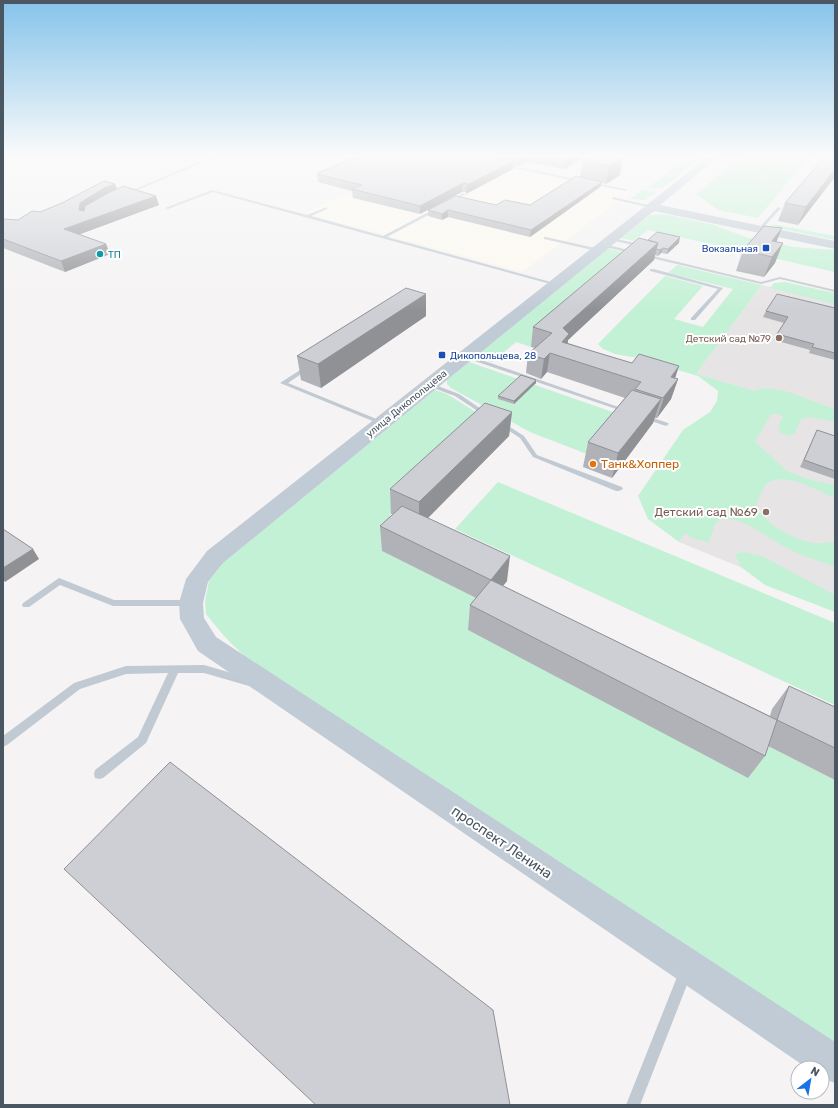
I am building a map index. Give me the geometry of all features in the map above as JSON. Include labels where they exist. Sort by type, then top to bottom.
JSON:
[{"type":"street","name":"улица Дикопольцева","points":[[191,603],[197,579],[215,557],[651,208]]},
{"type":"street","points":[[655,208],[835,245]]},
{"type":"street","name":"проспект Ленина","points":[[191,603],[192,619],[207,644],[835,1064]]},
{"type":"lane","points":[[276,208],[556,284]]},
{"type":"lane","points":[[308,216],[326,208]]},
{"type":"lane","points":[[384,237],[438,208]]},
{"type":"lane","points":[[760,229],[779,208]]},
{"type":"lane","points":[[546,238],[604,245],[642,246]]},
{"type":"lane","points":[[604,245],[762,283],[780,278],[835,291]]},
{"type":"lane","points":[[652,270],[721,288],[693,319]]},
{"type":"lane","points":[[466,356],[666,424]]},
{"type":"lane","points":[[316,362],[283,383],[382,423]]},
{"type":"lane","points":[[430,385],[457,395],[522,437],[535,456],[619,489]]},
{"type":"lane","points":[[26,605],[59,581],[113,603],[191,603]]},
{"type":"lane","points":[[3,742],[78,686],[126,670],[204,669],[275,690]]},
{"type":"lane","points":[[99,774],[142,740],[175,670]]},
{"type":"lane","points":[[633,1105],[689,966]]},
{"type":"shaded area","points":[[317,208],[610,208],[522,272],[305,213]]},
{"type":"shaded area","name":"Детский сад №79","points":[[762,285],[835,303],[835,416],[696,374]]},
{"type":"shaded area","name":"Детский сад №69","points":[[762,400],[835,422],[835,606],[679,542]]},
{"type":"green space","points":[[715,208],[767,208],[758,218],[718,210]]},
{"type":"green space","points":[[665,214],[714,225],[746,237],[794,247],[835,250],[835,272],[648,230],[634,241],[621,238],[650,215]]},
{"type":"green space","points":[[772,224],[835,236],[835,240],[777,228]]},
{"type":"green space","points":[[608,248],[622,252],[617,257],[630,260],[531,347],[516,342],[492,362],[476,356]]},
{"type":"green space","points":[[677,265],[762,285],[696,374],[755,391],[773,389],[784,391],[835,409],[835,422],[810,417],[801,419],[795,433],[789,436],[781,433],[778,427],[783,417],[778,414],[771,414],[755,442],[787,471],[810,480],[835,485],[835,498],[802,483],[783,479],[775,480],[766,485],[760,494],[756,507],[767,520],[796,538],[813,543],[835,542],[835,567],[785,547],[739,521],[723,518],[715,524],[709,542],[693,539],[685,533],[679,542],[648,519],[638,496],[683,430],[710,412],[717,401],[718,391],[698,376],[638,358],[615,354],[603,349],[598,344],[665,276],[703,286],[674,319],[703,327],[733,289],[668,273]]},
{"type":"green space","points":[[785,282],[835,293],[835,304],[770,288],[774,283]]},
{"type":"green space","points":[[469,362],[624,416],[592,456],[530,432],[451,388],[447,384],[447,380]]},
{"type":"green space","points":[[435,390],[447,394],[479,414],[391,514],[382,551],[488,604],[468,630],[747,777],[760,742],[835,780],[835,1046],[248,660],[224,636],[206,614],[205,602],[209,581],[224,562]]},
{"type":"green space","points":[[498,482],[835,623],[835,705],[455,529]]},
{"type":"green space","points":[[743,552],[762,556],[835,595],[835,612],[765,585],[741,567],[735,554]]},
{"type":"building","points":[[50,208],[79,208],[79,210],[84,211],[85,208],[123,208],[64,229],[106,244],[61,261],[3,239],[3,219],[18,220],[32,211],[40,212]]},
{"type":"building","points":[[433,208],[564,208],[531,230],[448,210],[442,214],[428,210]]},
{"type":"building","points":[[764,226],[782,228],[772,241],[783,243],[772,257],[743,250]]},
{"type":"building","points":[[657,232],[680,237],[668,249],[663,248],[660,250],[656,249],[658,243],[648,240]]},
{"type":"building","points":[[639,238],[658,243],[563,328],[569,334],[562,342],[632,363],[639,354],[679,366],[671,377],[678,379],[663,398],[635,389],[641,382],[550,353],[544,359],[528,354],[552,333],[533,327]]},
{"type":"building","points":[[406,288],[426,294],[318,364],[297,356]]},
{"type":"building","points":[[777,294],[835,308],[835,353],[812,347],[814,344],[777,334],[788,317],[766,311]]},
{"type":"building","points":[[521,375],[536,380],[514,401],[498,396]]},
{"type":"building","points":[[632,390],[661,399],[618,453],[588,442]]},
{"type":"building","points":[[485,403],[512,412],[419,502],[390,489]]},
{"type":"building","points":[[817,430],[835,436],[835,471],[804,460]]},
{"type":"building","points":[[402,506],[510,556],[491,580],[380,526]]},
{"type":"building","points":[[3,529],[33,549],[3,568]]},
{"type":"building","points":[[491,580],[777,720],[765,756],[470,605]]},
{"type":"building","points":[[789,686],[835,707],[835,748],[777,720]]},
{"type":"building","points":[[170,762],[493,1010],[510,1105],[316,1105],[64,869]]},
{"type":"place","name":"Вокзальная","points":[[766,248]]},
{"type":"place","name":"ТП","points":[[100,254]]},
{"type":"place","name":"Детский сад №79","points":[[779,338]]},
{"type":"place","name":"Дикопольцева, 28","points":[[442,355]]},
{"type":"place","name":"Танк&Хоппер","points":[[593,464]]},
{"type":"place","name":"Детский сад №69","points":[[766,512]]}]
